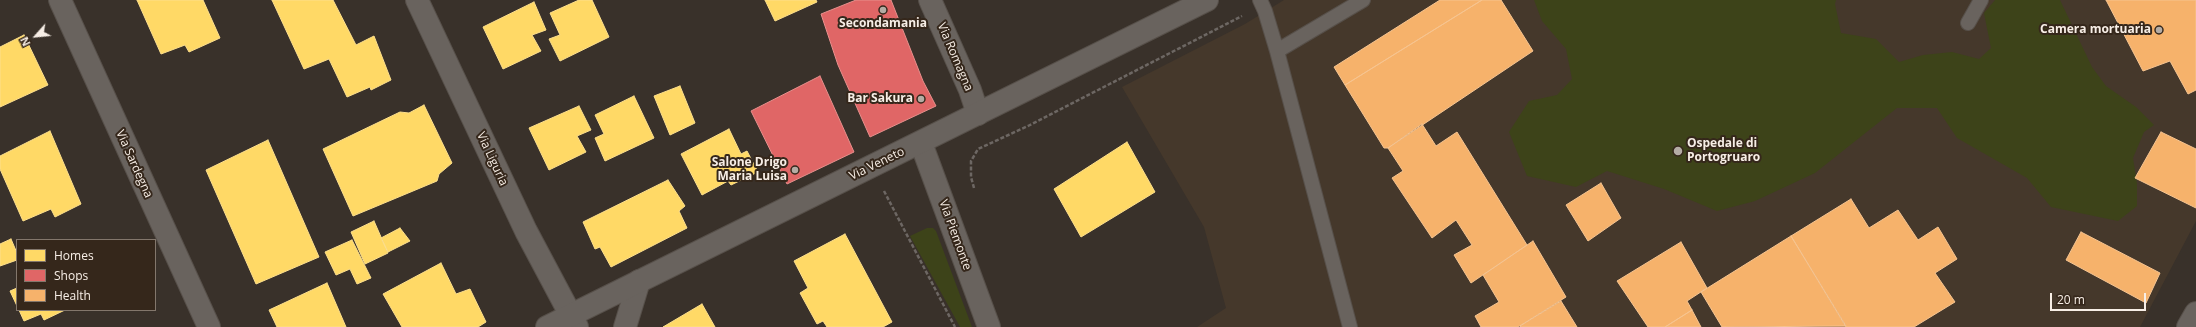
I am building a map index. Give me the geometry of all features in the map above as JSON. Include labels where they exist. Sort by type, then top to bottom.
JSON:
[{"type":"street","name":"Via Sardegna","points":[[60,0],[209,327]]},
{"type":"street","name":"Via Liguria","points":[[418,0],[526,231],[574,321]]},
{"type":"street","name":"Via Romagna","points":[[930,0],[970,90],[978,114]]},
{"type":"street","name":"Via Veneto","points":[[547,327],[574,321],[639,281],[921,143],[1207,0]]},
{"type":"street","name":"Via Piemonte","points":[[921,143],[989,327]]},
{"type":"street","points":[[625,327],[639,281]]},
{"type":"street","points":[[2188,327],[2196,314]]},
{"type":"lane","points":[[1260,0],[1265,11],[1277,51],[1350,327]]},
{"type":"lane","points":[[1277,51],[1363,0]]},
{"type":"lane","points":[[1968,24],[1981,0]]},
{"type":"path","points":[[974,188],[970,177],[971,161],[978,149],[1035,123],[1243,16]]},
{"type":"path","points":[[872,166],[955,327]]},
{"type":"shaded area","name":"Ospedale di Portogruaro","points":[[1284,0],[2196,0],[2196,221],[2140,327],[1197,327],[1226,308],[1204,227],[1122,87],[1245,24]]},
{"type":"green space","points":[[1534,0],[1836,0],[1835,4],[1841,33],[1876,39],[1899,62],[1923,55],[1952,52],[1979,59],[1991,48],[1984,13],[1995,0],[2060,0],[2092,67],[2106,86],[2136,107],[2154,125],[2144,132],[2133,158],[2137,184],[2137,206],[2118,221],[2051,207],[2027,178],[1957,138],[1937,108],[1897,108],[1815,173],[1755,201],[1717,211],[1664,189],[1607,171],[1576,187],[1527,176],[1509,132],[1529,101],[1557,95],[1572,79],[1566,49],[1542,21]]},
{"type":"green space","points":[[927,228],[933,228],[936,231],[972,327],[960,327],[910,236]]},
{"type":"building: Homes","points":[[137,0],[203,0],[220,38],[189,52],[185,45],[161,54]]},
{"type":"building: Homes","points":[[272,0],[333,0],[356,45],[374,36],[391,80],[371,90],[370,87],[347,97],[329,59],[304,69]]},
{"type":"building: Homes","points":[[579,0],[592,0],[609,37],[560,61],[549,39],[560,35],[550,13]]},
{"type":"building: Homes","points":[[765,0],[816,0],[817,2],[775,21]]},
{"type":"building: Homes","points":[[534,2],[546,30],[532,35],[541,51],[503,69],[483,27]]},
{"type":"building: Homes","points":[[24,35],[48,85],[0,107],[0,47]]},
{"type":"building: Homes","points":[[680,86],[695,123],[670,135],[654,96]]},
{"type":"building: Homes","points":[[634,96],[654,138],[605,161],[595,138],[604,134],[595,115]]},
{"type":"building: Homes","points":[[424,105],[452,163],[439,174],[437,181],[353,216],[323,149],[400,112],[409,113]]},
{"type":"building: Homes","points":[[579,106],[591,130],[577,136],[586,152],[549,170],[529,128]]},
{"type":"building: Homes","points":[[729,129],[741,154],[747,151],[758,172],[731,185],[728,181],[702,195],[681,154]]},
{"type":"building: Homes","points":[[50,131],[81,204],[55,217],[51,209],[23,221],[0,169],[0,156]]},
{"type":"building: Homes","points":[[268,140],[319,257],[256,284],[206,170]]},
{"type":"building: Homes","points":[[1127,142],[1155,192],[1081,237],[1054,189]]},
{"type":"building: Homes","points":[[668,180],[685,206],[679,211],[687,228],[611,267],[600,247],[595,249],[583,222]]},
{"type":"building: Homes","points":[[374,221],[388,253],[365,264],[351,232]]},
{"type":"building: Homes","points":[[400,228],[410,241],[388,252],[381,238]]},
{"type":"building: Homes","points":[[845,234],[892,322],[883,327],[827,327],[823,321],[817,324],[800,293],[808,288],[794,261]]},
{"type":"building: Homes","points":[[11,239],[16,251],[16,260],[0,266],[0,244]]},
{"type":"building: Homes","points":[[352,240],[371,278],[357,284],[350,269],[336,275],[325,252]]},
{"type":"building: Homes","points":[[441,263],[456,294],[470,289],[486,322],[478,327],[402,327],[383,294]]},
{"type":"building: Homes","points":[[327,283],[346,327],[277,327],[269,310]]},
{"type":"building: Homes","points":[[16,288],[16,304],[10,291]]},
{"type":"building: Homes","points":[[702,304],[715,327],[663,327]]},
{"type":"building: Homes","points":[[19,311],[63,311],[44,320],[41,314],[24,321]]},
{"type":"building: Shops","points":[[856,0],[891,0],[923,81],[936,106],[870,137],[838,65],[821,14]]},
{"type":"building: Shops","points":[[820,76],[854,152],[787,184],[751,111]]},
{"type":"building: Health","points":[[1440,0],[1482,0],[1345,85],[1334,67]]},
{"type":"building: Health","points":[[1482,0],[1501,0],[1533,51],[1388,148],[1384,148],[1345,85]]},
{"type":"building: Health","name":"Camera mortuaria","points":[[2106,0],[2196,0],[2196,90],[2188,94],[2170,61],[2143,71]]},
{"type":"building: Health","points":[[1422,124],[1436,146],[1457,132],[1527,245],[1471,283],[1454,255],[1472,245],[1456,220],[1432,238],[1392,178],[1403,171],[1388,148]]},
{"type":"building: Health","points":[[2161,132],[2196,149],[2196,208],[2135,178]]},
{"type":"building: Health","points":[[1601,183],[1621,218],[1588,241],[1566,205]]},
{"type":"building: Health","points":[[1851,199],[1869,228],[1898,210],[1918,240],[1938,227],[1957,259],[1935,273],[1955,302],[1914,327],[1846,327],[1791,236]]},
{"type":"building: Health","points":[[2081,232],[2160,273],[2146,303],[2066,260]]},
{"type":"building: Health","points":[[1791,236],[1846,326],[1722,327],[1701,292]]},
{"type":"building: Health","points":[[1533,241],[1566,297],[1518,327],[1481,327],[1475,316],[1499,302],[1483,275]]},
{"type":"building: Health","points":[[1681,242],[1707,288],[1687,301],[1692,310],[1665,327],[1648,327],[1617,281]]},
{"type":"building: Health","points":[[1561,301],[1577,327],[1520,326]]},
{"type":"building: Health","points":[[1692,310],[1701,327],[1665,327]]},
{"type":"place","name":"Secondamania","points":[[883,10]]},
{"type":"place","name":"Camera mortuaria","points":[[2159,30]]},
{"type":"place","name":"Bar Sakura","points":[[921,99]]},
{"type":"place","name":"Ospedale di Portogruaro","points":[[1678,151]]},
{"type":"place","name":"Salone Drigo Maria Luisa","points":[[795,170]]}]
